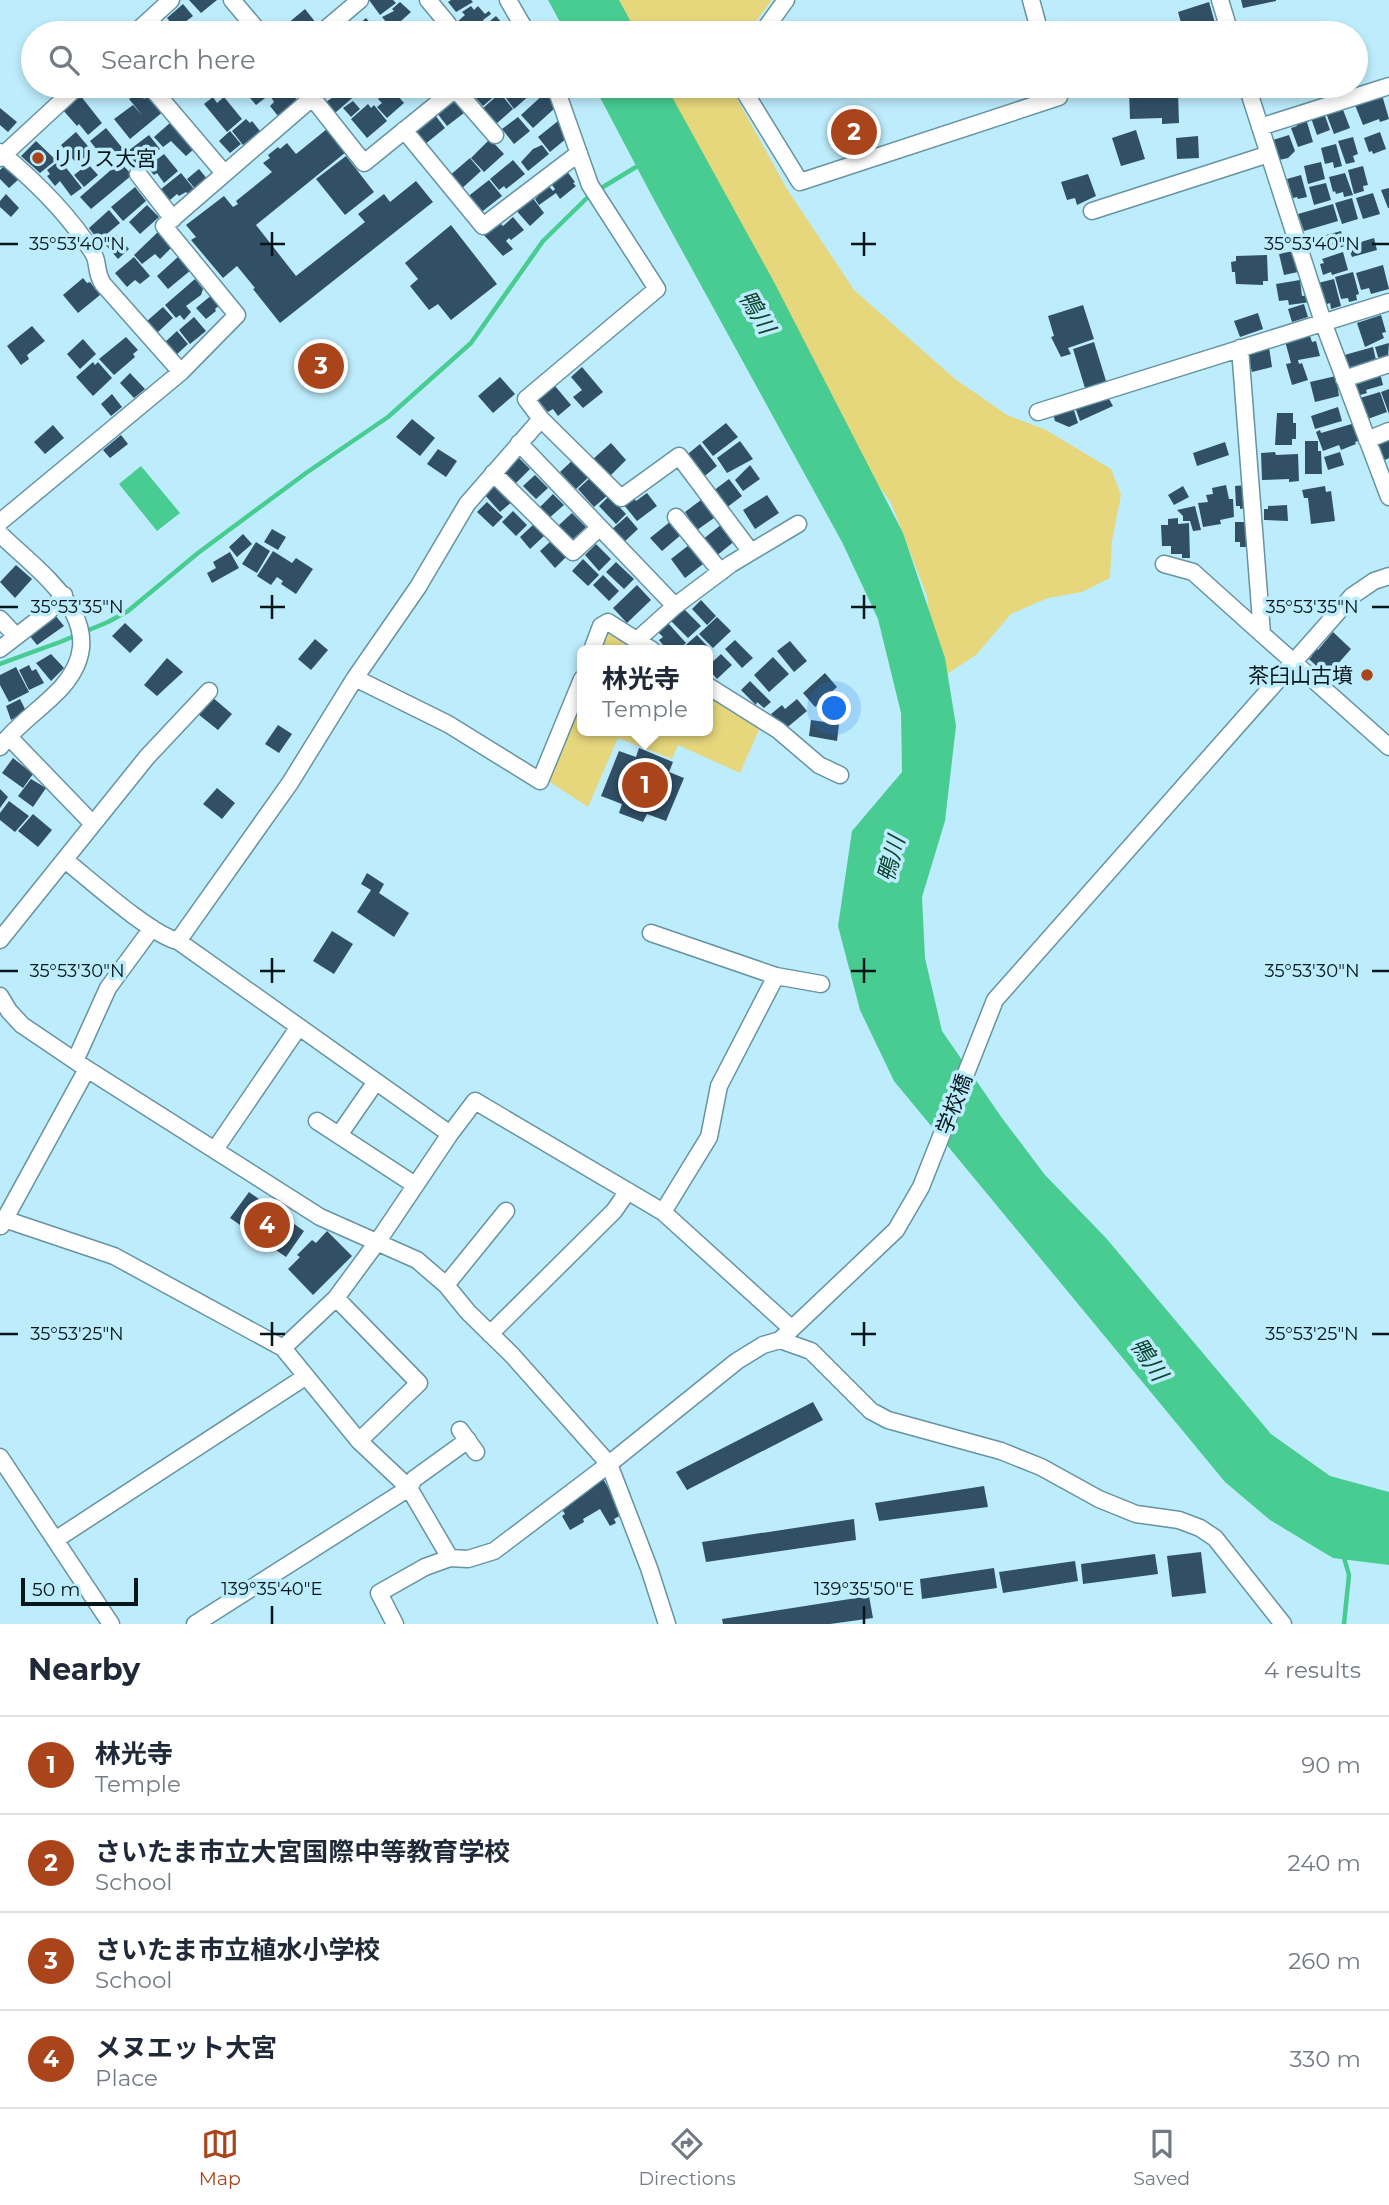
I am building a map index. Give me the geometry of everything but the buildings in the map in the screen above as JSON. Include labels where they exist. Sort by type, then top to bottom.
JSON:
[{"type":"street","points":[[148,21],[171,0]]},
{"type":"street","points":[[232,0],[250,21]]},
{"type":"street","points":[[335,21],[360,0]]},
{"type":"street","points":[[428,0],[446,21]]},
{"type":"street","points":[[509,0],[520,21]]},
{"type":"street","points":[[771,21],[786,0]]},
{"type":"street","points":[[1031,0],[1037,21]]},
{"type":"street","points":[[1220,0],[1226,21]]},
{"type":"street","points":[[1368,93],[1389,86]]},
{"type":"street","points":[[65,98],[1,155],[39,186],[65,216],[96,256],[97,273],[103,284],[181,372]]},
{"type":"street","points":[[160,98],[225,173]]},
{"type":"street","points":[[0,522],[181,372],[237,315],[164,226],[225,173],[301,98]]},
{"type":"street","points":[[312,98],[364,163],[443,98]]},
{"type":"street","points":[[466,98],[495,135]]},
{"type":"street","points":[[559,98],[590,185],[657,289],[526,399],[541,419],[621,498],[680,456],[751,552]]},
{"type":"street","points":[[748,98],[800,182],[1056,98]]},
{"type":"street","points":[[1251,98],[1323,322],[1387,487]]},
{"type":"street","points":[[1260,128],[1352,98]]},
{"type":"street","points":[[404,130],[483,226],[579,153]]},
{"type":"street","points":[[1092,211],[1269,155]]},
{"type":"street","points":[[138,174],[173,219]]},
{"type":"street","points":[[1038,412],[1389,302]]},
{"type":"street","points":[[1240,348],[1262,634]]},
{"type":"street","points":[[1344,379],[1389,364]]},
{"type":"street","points":[[178,941],[290,783],[355,678],[418,587],[467,504],[541,419]]},
{"type":"street","points":[[1367,440],[1389,431]]},
{"type":"street","points":[[519,443],[675,606]]},
{"type":"street","points":[[493,473],[573,552],[599,528]]},
{"type":"street","points":[[676,517],[721,572]]},
{"type":"street","points":[[636,641],[675,606],[721,572],[798,524]]},
{"type":"street","points":[[0,534],[64,594],[75,612],[82,642],[75,670],[62,687],[3,740],[93,824]]},
{"type":"street","points":[[1164,564],[1193,572],[1389,747]]},
{"type":"street","name":"学校橋","points":[[395,1624],[379,1593],[425,1567],[450,1558],[468,1559],[494,1551],[609,1464],[737,1361],[786,1334],[897,1230],[909,1213],[926,1174],[995,1000],[1352,596],[1389,576]]},
{"type":"street","points":[[0,649],[48,612],[64,594]]},
{"type":"street","points":[[0,619],[16,636]]},
{"type":"street","points":[[595,645],[601,626],[608,622],[643,645]]},
{"type":"street","points":[[355,678],[448,724],[540,781],[577,691]]},
{"type":"street","points":[[713,689],[778,730],[818,765],[841,775]]},
{"type":"street","points":[[0,940],[147,757],[209,691]]},
{"type":"street","points":[[65,860],[152,928],[169,939],[178,941],[450,1134]]},
{"type":"street","points":[[152,928],[108,988],[81,1065],[2,1224],[114,1255],[283,1348],[359,1441],[409,1488],[450,1558]]},
{"type":"street","points":[[650,933],[776,976],[821,984]]},
{"type":"street","points":[[663,1212],[709,1137],[719,1086],[776,976]]},
{"type":"street","points":[[0,996],[22,1025],[81,1065],[320,1217],[417,1260],[446,1285],[609,1464],[667,1624]]},
{"type":"street","points":[[216,1149],[298,1028]]},
{"type":"street","points":[[339,1135],[375,1083]]},
{"type":"street","points":[[283,1348],[336,1298],[475,1101],[663,1212],[786,1334],[811,1350],[871,1411],[888,1420],[1001,1451],[1041,1467],[1099,1499],[1136,1514],[1179,1520],[1200,1528],[1214,1538],[1283,1624]]},
{"type":"street","points":[[317,1121],[415,1185]]},
{"type":"street","points":[[490,1334],[614,1211],[628,1191]]},
{"type":"street","points":[[446,1285],[506,1211]]},
{"type":"street","points":[[336,1298],[419,1383],[359,1441]]},
{"type":"street","points":[[55,1540],[305,1377]]},
{"type":"street","points":[[195,1624],[409,1488],[414,1479],[468,1440]]},
{"type":"street","points":[[0,1457],[111,1624]]},
{"type":"shaded area","points":[[616,0],[772,0],[756,21],[625,21]]},
{"type":"shaded area","points":[[659,98],[737,98],[787,189],[854,290],[955,379],[1007,415],[1046,430],[1111,469],[1121,495],[1112,541],[1110,578],[1082,592],[1048,598],[1011,614],[976,655],[938,680],[927,596],[891,503],[858,457]]},
{"type":"shaded area","points":[[608,632],[630,645],[604,645]]},
{"type":"shaded area","points":[[713,695],[761,725],[740,773],[678,745],[672,759],[618,738],[588,807],[547,780],[577,716],[577,736],[713,736]]},
{"type":"water","points":[[548,0],[619,0],[630,21],[559,21]]},
{"type":"water","name":"鴨川","points":[[600,98],[673,98],[774,282],[903,533],[945,658],[956,726],[945,821],[922,897],[925,958],[942,1031],[1045,1175],[1106,1238],[1271,1434],[1330,1476],[1389,1492],[1389,1565],[1333,1558],[1270,1520],[1225,1482],[894,1081],[860,1010],[838,926],[852,831],[902,772],[901,713],[878,619],[842,542]]},
{"type":"water","points":[[141,466],[180,513],[157,531],[119,484]]},
{"type":"waterway","points":[[598,190],[641,164]]},
{"type":"waterway","points":[[0,664],[60,642],[128,611],[198,553],[306,473],[388,417],[471,343],[543,241],[590,195]]},
{"type":"waterway","points":[[1343,1554],[1349,1575],[1344,1624]]},
{"type":"place","name":"さいたま市立大宮国際中等教育学校","points":[[854,132]]},
{"type":"place","name":"リリス大宮","points":[[38,158]]},
{"type":"place","name":"さいたま市立植水小学校","points":[[321,366]]},
{"type":"place","name":"茶臼山古墳","points":[[1367,675]]},
{"type":"place","name":"林光寺","points":[[645,785]]},
{"type":"place","name":"メヌエット大宮","points":[[267,1225]]}]
